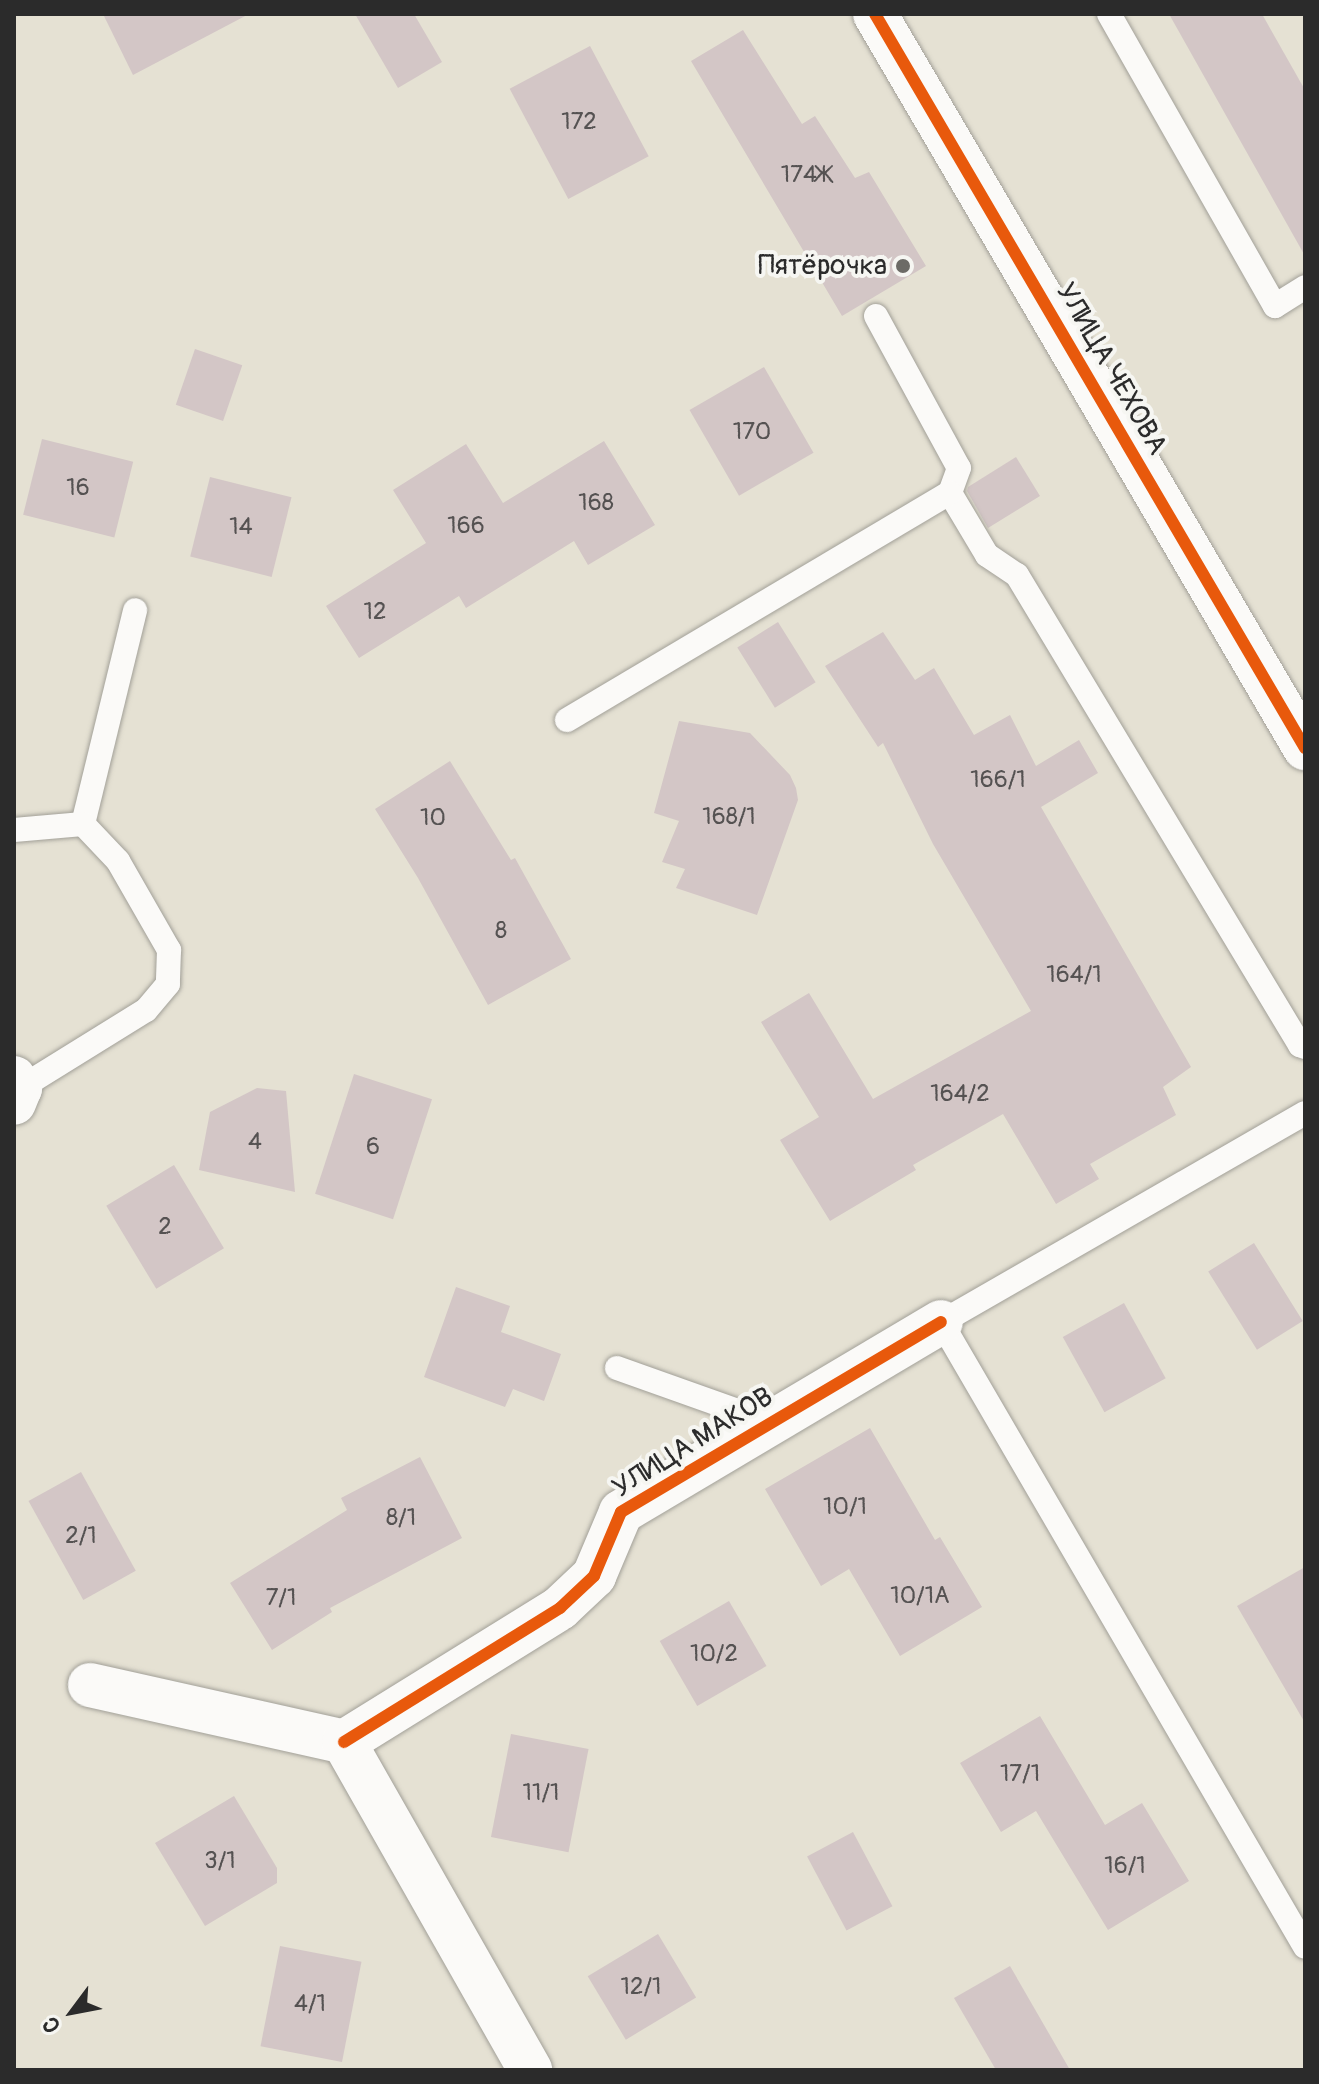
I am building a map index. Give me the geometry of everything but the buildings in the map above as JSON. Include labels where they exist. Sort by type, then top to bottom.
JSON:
[{"type":"street","name":"УЛИЦА ЧЕХОВА","points":[[875,14],[1305,748]]},
{"type":"street","name":"УЛИЦА МАКОВ","points":[[344,1742],[560,1608],[594,1576],[621,1512],[941,1322]]},
{"type":"street","points":[[90,1685],[344,1742],[530,2070]]},
{"type":"lane","points":[[1109,14],[1275,306],[1305,287]]},
{"type":"lane","points":[[567,720],[950,493],[959,468],[876,316]]},
{"type":"lane","points":[[950,493],[987,555],[1017,575],[1300,1045],[1305,1047]]},
{"type":"lane","points":[[83,824],[135,610]]},
{"type":"lane","points":[[14,830],[83,824]]},
{"type":"lane","points":[[16,1089],[146,1010],[168,984],[169,950],[118,861],[83,824]]},
{"type":"lane","points":[[1305,1113],[941,1322],[1305,1947]]},
{"type":"lane","points":[[617,1368],[769,1422]]},
{"type":"cycle path","points":[[875,14],[1305,748]]},
{"type":"cycle path","points":[[344,1742],[560,1608],[594,1576],[621,1512],[941,1322]]},
{"type":"place","name":"Пятёрочка","points":[[903,266]]}]
